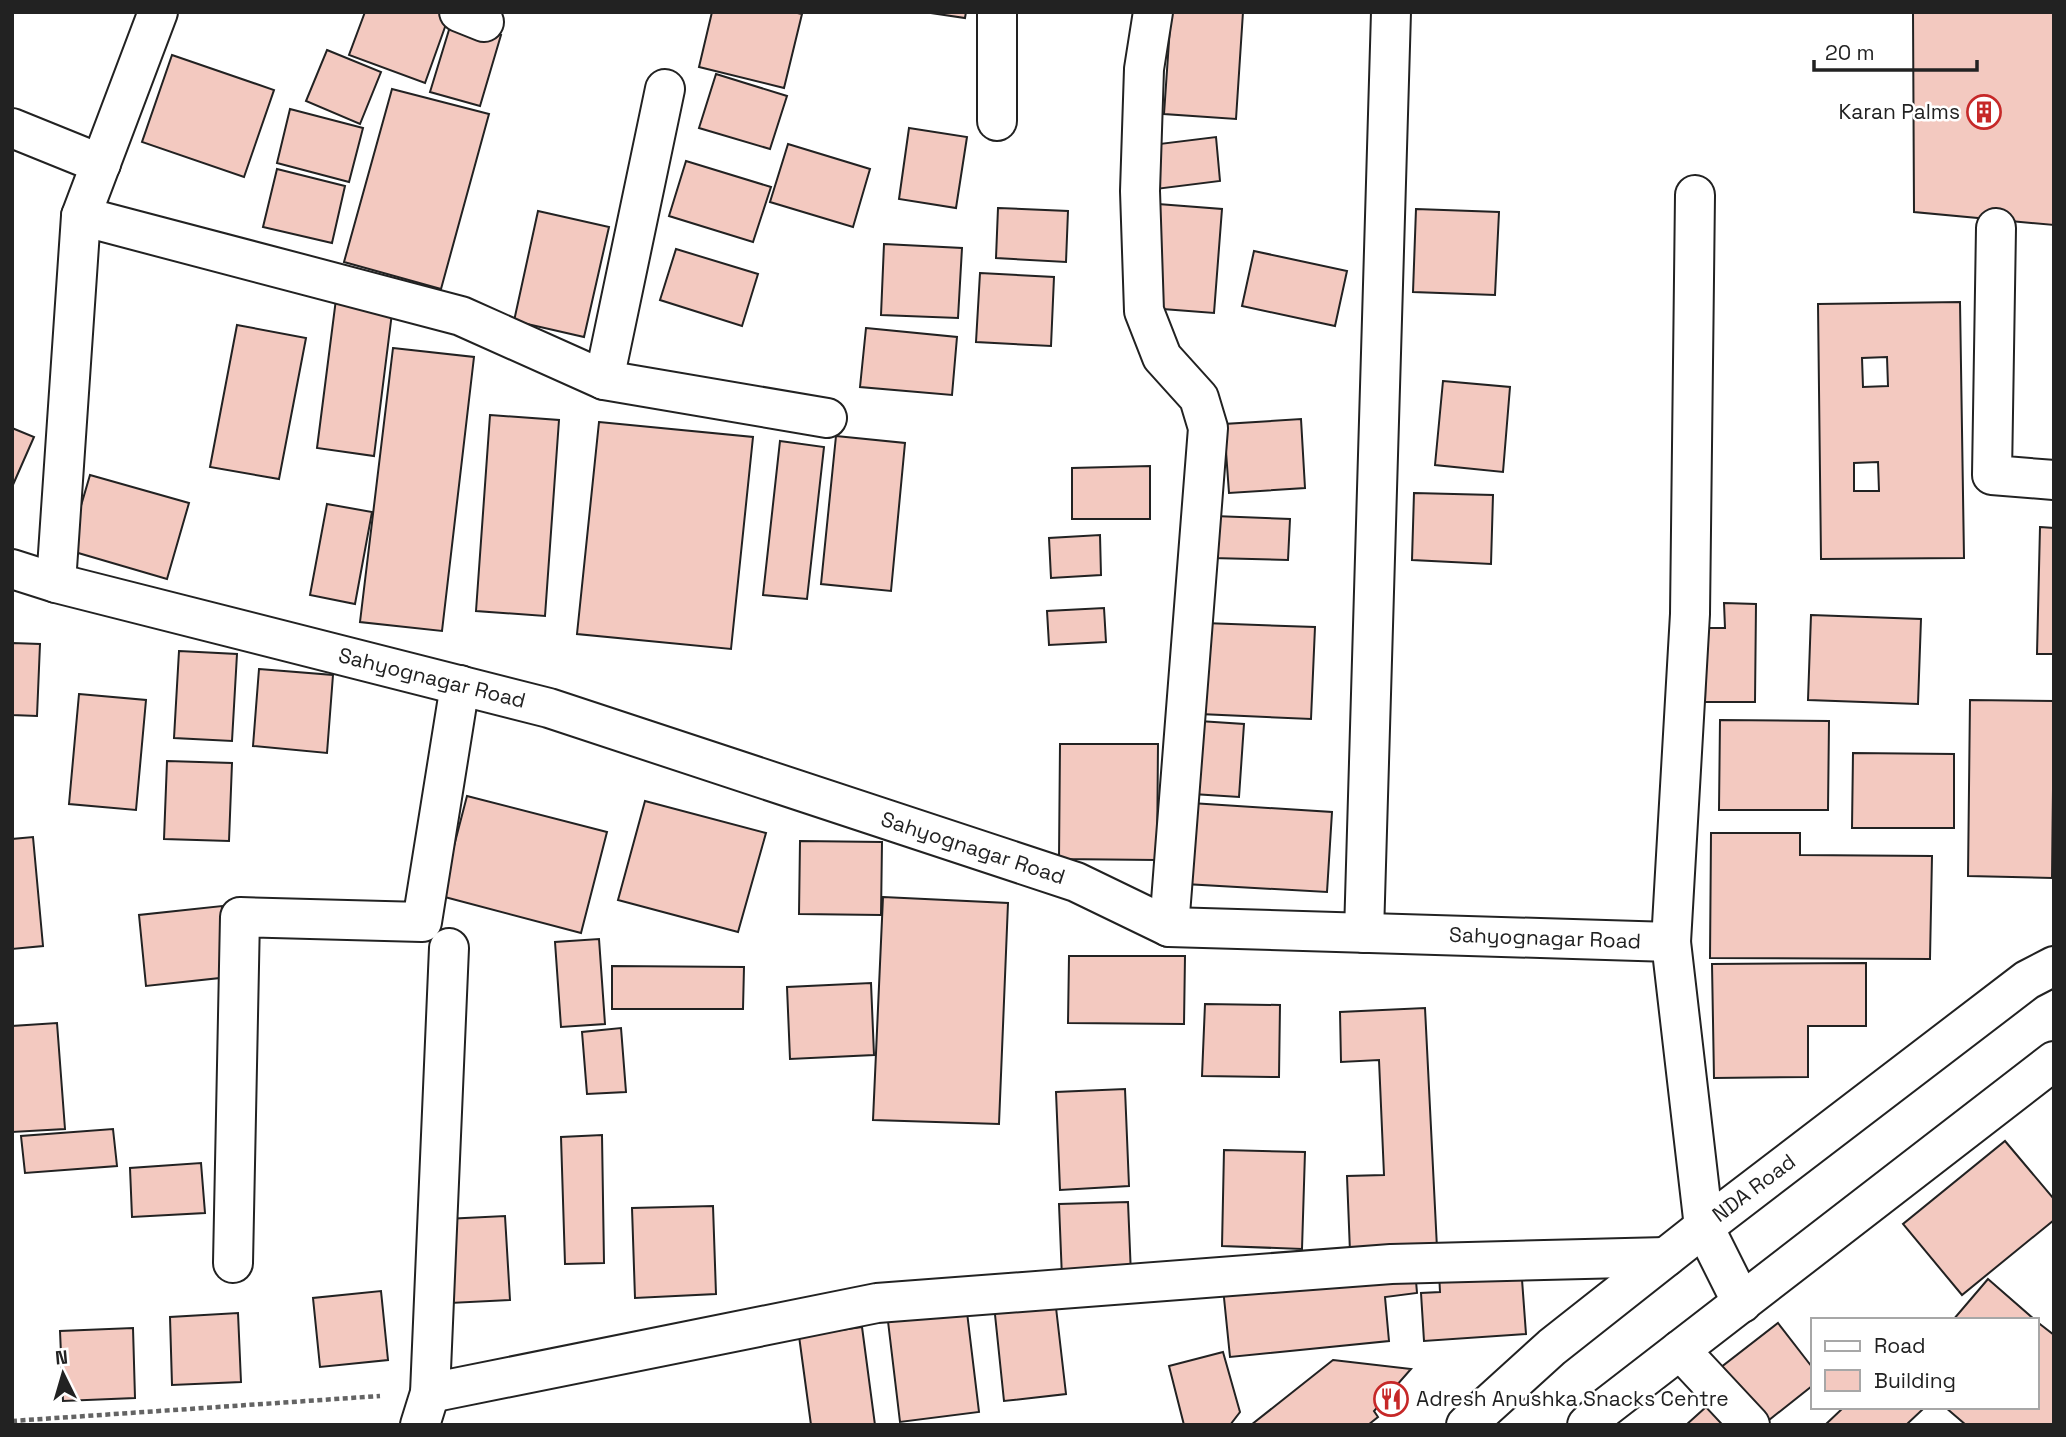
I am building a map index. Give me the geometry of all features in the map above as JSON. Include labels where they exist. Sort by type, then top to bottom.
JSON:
[{"type":"street","points":[[56,583],[81,216],[158,12]]},
{"type":"street","points":[[997,12],[998,121]]},
{"type":"street","points":[[1153,12],[1144,69],[1140,191],[1144,311],[1162,357],[1199,398],[1208,428],[1169,927]]},
{"type":"street","points":[[1364,933],[1391,12]]},
{"type":"street","points":[[604,380],[665,89]]},
{"type":"street","points":[[12,128],[101,164]]},
{"type":"street","points":[[1671,942],[1690,614],[1695,195]]},
{"type":"street","points":[[81,216],[461,316],[604,380],[827,418]]},
{"type":"street","points":[[1996,228],[1992,475],[2054,480]]},
{"type":"street","name":"Sahyognagar Road","points":[[12,569],[56,583],[549,708],[1076,882],[1169,927],[1671,942],[1704,1227],[1742,1303]]},
{"type":"street","points":[[233,1263],[240,917],[422,922],[460,685]]},
{"type":"street","points":[[449,948],[425,1409],[877,1303],[1391,1264],[1666,1256]]},
{"type":"street","name":"NDA Road","points":[[1466,1425],[1552,1346],[1666,1256],[2027,980],[2054,966]]},
{"type":"street","points":[[1587,1425],[2054,1061]]},
{"type":"street","points":[[1680,1350],[1750,1425]]},
{"type":"path","points":[[12,1422],[425,1409]]},
{"type":"building","points":[[365,12],[450,13],[425,83],[349,55]]},
{"type":"building","points":[[712,12],[802,14],[784,88],[699,67]]},
{"type":"building","points":[[924,12],[966,12],[965,18]]},
{"type":"building","points":[[1171,12],[1243,12],[1236,119],[1164,114]]},
{"type":"building","name":"Karan Palms","points":[[1913,12],[2054,12],[2054,225],[1914,212]]},
{"type":"building","points":[[452,20],[501,35],[480,106],[430,92]]},
{"type":"building","points":[[327,50],[381,72],[360,124],[306,101]]},
{"type":"building","points":[[172,55],[274,90],[244,177],[142,142]]},
{"type":"building","points":[[716,74],[787,96],[770,149],[699,128]]},
{"type":"building","points":[[392,89],[489,114],[441,289],[344,262]]},
{"type":"building","points":[[290,109],[363,128],[349,182],[277,163]]},
{"type":"building","points":[[909,128],[967,137],[956,208],[899,199]]},
{"type":"building","points":[[1216,137],[1220,181],[1156,189],[1151,145]]},
{"type":"building","points":[[788,144],[870,169],[853,227],[770,202]]},
{"type":"building","points":[[686,161],[771,187],[753,242],[669,216]]},
{"type":"building","points":[[277,169],[345,186],[332,243],[263,227]]},
{"type":"building","points":[[1158,204],[1222,209],[1214,313],[1150,308]]},
{"type":"building","points":[[998,208],[1068,211],[1066,262],[996,258]]},
{"type":"building","points":[[1416,209],[1499,212],[1495,295],[1413,292]]},
{"type":"building","points":[[538,211],[609,227],[584,337],[514,321]]},
{"type":"building","points":[[884,244],[962,248],[958,318],[881,315]]},
{"type":"building","points":[[676,249],[758,274],[742,326],[660,300]]},
{"type":"building","points":[[1254,251],[1347,271],[1335,326],[1242,306]]},
{"type":"building","points":[[980,273],[1054,277],[1051,346],[976,342]]},
{"type":"building","points":[[336,299],[393,305],[374,456],[317,448]]},
{"type":"building","points":[[1960,302],[1964,558],[1821,559],[1818,304]],"holes":[[[1887,357],[1888,386],[1863,387],[1862,358]],[[1878,462],[1879,491],[1854,491],[1854,463]]]},
{"type":"building","points":[[237,325],[306,338],[279,479],[210,467]]},
{"type":"building","points":[[866,328],[957,337],[952,395],[860,387]]},
{"type":"building","points":[[393,348],[474,357],[442,631],[360,622]]},
{"type":"building","points":[[1443,381],[1510,387],[1503,472],[1435,465]]},
{"type":"building","points":[[490,415],[559,420],[545,616],[476,611]]},
{"type":"building","points":[[1301,419],[1305,488],[1229,493],[1224,424]]},
{"type":"building","points":[[599,422],[753,437],[731,649],[577,634]]},
{"type":"building","points":[[12,428],[34,437],[12,487]]},
{"type":"building","points":[[836,436],[905,443],[891,591],[821,584]]},
{"type":"building","points":[[780,441],[824,447],[807,599],[763,595]]},
{"type":"building","points":[[1150,466],[1150,519],[1072,519],[1072,468]]},
{"type":"building","points":[[90,475],[189,503],[167,579],[68,550]]},
{"type":"building","points":[[1414,493],[1493,495],[1491,564],[1412,560]]},
{"type":"building","points":[[327,504],[372,512],[355,604],[310,595]]},
{"type":"building","points":[[1214,516],[1290,519],[1288,560],[1212,558]]},
{"type":"building","points":[[2040,527],[2054,528],[2054,654],[2037,654]]},
{"type":"building","points":[[1100,535],[1101,575],[1051,578],[1049,538]]},
{"type":"building","points":[[1724,603],[1756,604],[1755,702],[1705,702],[1706,628],[1725,628]]},
{"type":"building","points":[[1104,608],[1106,642],[1049,645],[1047,611]]},
{"type":"building","points":[[1811,615],[1921,619],[1918,704],[1808,700]]},
{"type":"building","points":[[1204,623],[1315,627],[1311,719],[1200,714]]},
{"type":"building","points":[[12,643],[40,644],[37,716],[12,715]]},
{"type":"building","points":[[179,651],[237,654],[232,741],[174,738]]},
{"type":"building","points":[[259,669],[333,675],[327,753],[253,746]]},
{"type":"building","points":[[79,694],[146,700],[136,810],[69,804]]},
{"type":"building","points":[[1970,700],[2054,701],[2052,878],[1968,876]]},
{"type":"building","points":[[1720,720],[1829,721],[1828,810],[1719,810]]},
{"type":"building","points":[[1199,721],[1244,724],[1239,797],[1193,794]]},
{"type":"building","points":[[1060,744],[1158,744],[1157,860],[1059,859]]},
{"type":"building","points":[[1853,753],[1954,754],[1954,828],[1852,828]]},
{"type":"building","points":[[167,761],[232,763],[229,841],[164,839]]},
{"type":"building","points":[[467,796],[607,832],[581,933],[441,896]]},
{"type":"building","points":[[645,801],[766,833],[738,932],[618,900]]},
{"type":"building","points":[[1191,803],[1332,812],[1327,892],[1185,884]]},
{"type":"building","points":[[1711,833],[1800,833],[1800,855],[1932,856],[1930,959],[1710,958]]},
{"type":"building","points":[[33,837],[43,946],[12,949],[12,839]]},
{"type":"building","points":[[800,841],[882,842],[881,915],[799,914]]},
{"type":"building","points":[[883,897],[1008,903],[999,1124],[873,1120]]},
{"type":"building","points":[[222,906],[229,977],[146,986],[139,915]]},
{"type":"building","points":[[599,939],[605,1024],[561,1027],[555,942]]},
{"type":"building","points":[[1069,956],[1185,956],[1184,1024],[1068,1023]]},
{"type":"building","points":[[1866,963],[1866,1026],[1808,1026],[1808,1077],[1714,1078],[1712,964]]},
{"type":"building","points":[[612,966],[744,967],[743,1009],[612,1009]]},
{"type":"building","points":[[871,983],[874,1055],[790,1059],[787,987]]},
{"type":"building","points":[[1205,1004],[1280,1005],[1279,1077],[1202,1076]]},
{"type":"building","points":[[1425,1008],[1437,1248],[1350,1252],[1347,1176],[1384,1175],[1379,1060],[1341,1062],[1340,1012]]},
{"type":"building","points":[[57,1023],[65,1129],[12,1132],[12,1026]]},
{"type":"building","points":[[621,1028],[626,1092],[587,1094],[582,1032]]},
{"type":"building","points":[[1125,1089],[1129,1186],[1060,1190],[1056,1092]]},
{"type":"building","points":[[113,1129],[117,1166],[25,1173],[21,1136]]},
{"type":"building","points":[[602,1135],[604,1263],[565,1264],[561,1137]]},
{"type":"building","points":[[2005,1141],[2054,1199],[2054,1220],[1962,1295],[1903,1224]]},
{"type":"building","points":[[1224,1150],[1305,1152],[1302,1249],[1222,1246]]},
{"type":"building","points":[[201,1163],[205,1213],[132,1217],[130,1168]]},
{"type":"building","points":[[1128,1202],[1131,1275],[1062,1278],[1059,1204]]},
{"type":"building","points":[[713,1206],[716,1294],[635,1298],[632,1208]]},
{"type":"building","points":[[505,1216],[510,1300],[450,1303],[445,1219]]},
{"type":"building","points":[[1521,1266],[1526,1334],[1424,1341],[1421,1293],[1440,1292],[1439,1272]]},
{"type":"building","points":[[1415,1269],[1417,1293],[1385,1297],[1389,1341],[1230,1357],[1223,1288]]},
{"type":"building","points":[[1988,1279],[2033,1318],[1955,1318]]},
{"type":"building","points":[[381,1291],[388,1360],[320,1367],[313,1298]]},
{"type":"building","points":[[1055,1299],[1066,1394],[1004,1401],[994,1305]]},
{"type":"building","points":[[966,1304],[979,1412],[900,1422],[887,1313]]},
{"type":"building","points":[[238,1313],[241,1382],[172,1385],[170,1317]]},
{"type":"building","points":[[1778,1323],[1811,1366],[1811,1387],[1764,1424],[1720,1368]]},
{"type":"building","points":[[2038,1323],[2054,1335],[2054,1425],[1966,1425],[1947,1409],[2038,1409]]},
{"type":"building","points":[[862,1327],[875,1425],[811,1425],[799,1336]]},
{"type":"building","points":[[133,1328],[135,1398],[63,1401],[60,1331]]},
{"type":"building","points":[[1223,1352],[1240,1412],[1230,1425],[1184,1425],[1169,1366]]},
{"type":"building","points":[[1333,1360],[1411,1369],[1374,1411],[1378,1417],[1368,1425],[1251,1425]]},
{"type":"building","points":[[1716,1398],[1740,1425],[1686,1425]]},
{"type":"building","points":[[1842,1409],[1922,1410],[1906,1425],[1825,1425]]},
{"type":"place","name":"Karan Palms","points":[[1984,112]]},
{"type":"place","name":"Adresh Anushka Snacks Centre","points":[[1391,1399]]}]
